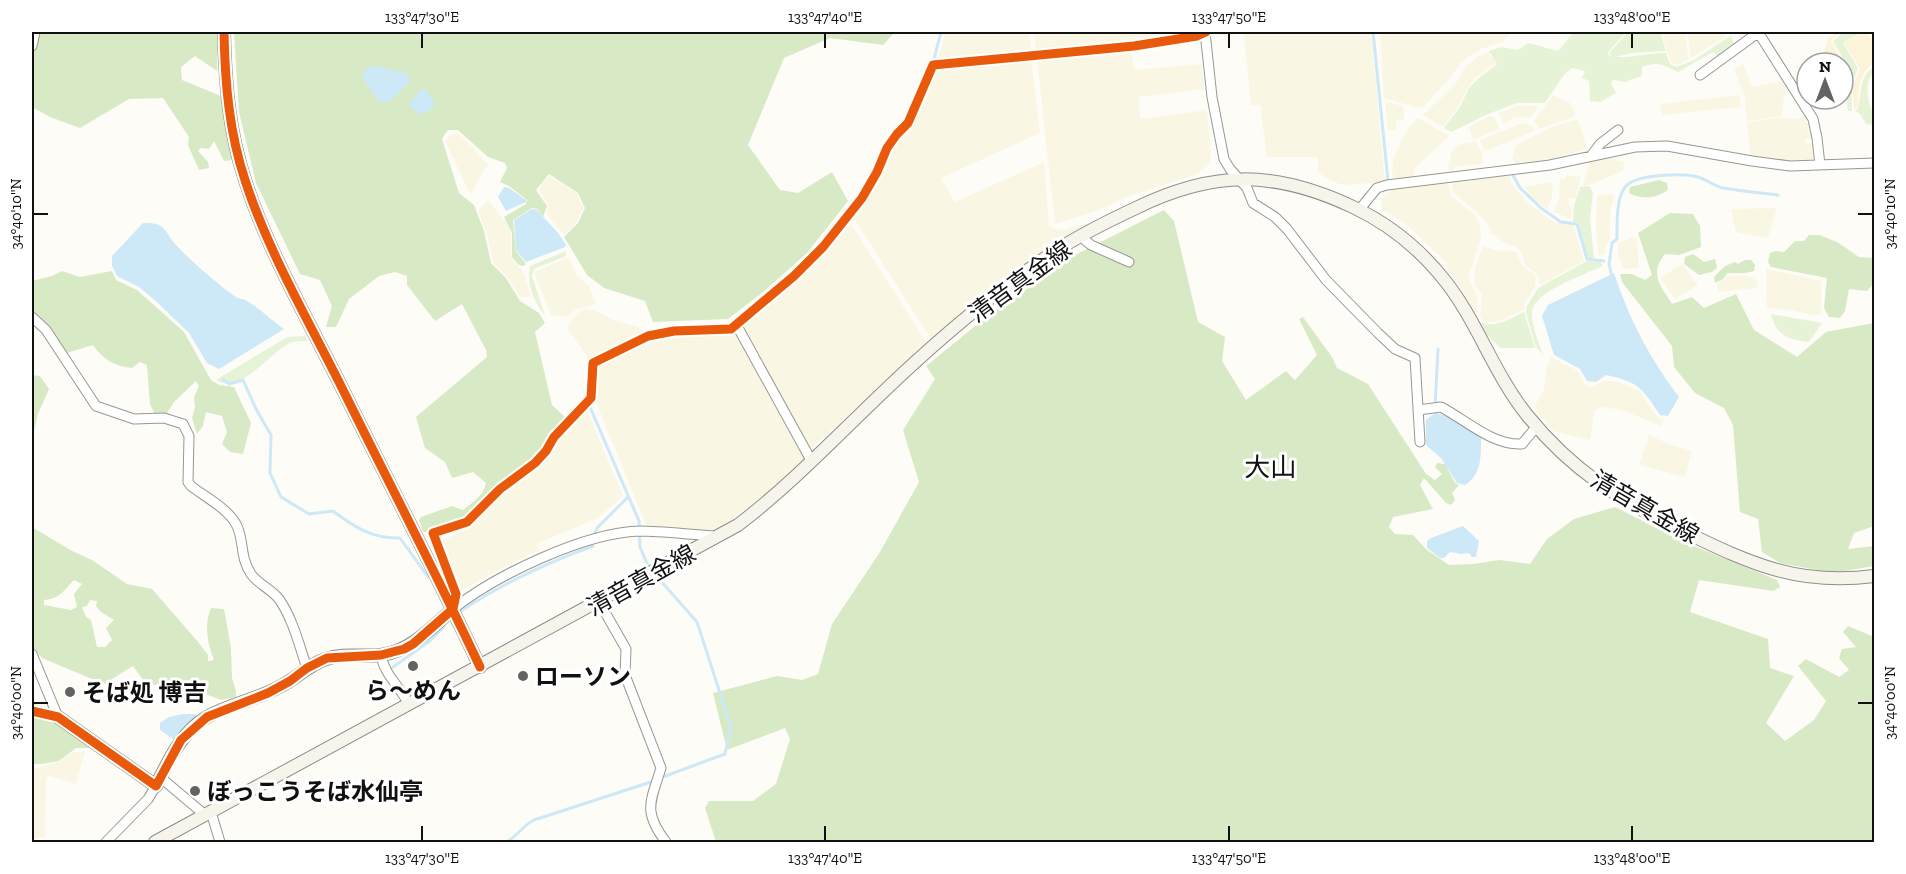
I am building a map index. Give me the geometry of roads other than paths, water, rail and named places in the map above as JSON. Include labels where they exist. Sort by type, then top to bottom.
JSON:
[{"type":"main road","points":[[224,32],[229,109],[239,158],[255,207],[289,283],[480,667]]},
{"type":"main road","name":"清音真金線","points":[[155,843],[721,536],[764,506],[934,346],[1056,251],[1139,206],[1203,184],[1237,179],[1273,180],[1298,185],[1359,210],[1399,234],[1448,284],[1512,395],[1537,426],[1569,460],[1605,489],[1636,508],[1755,564],[1800,576],[1839,579],[1875,576]]},
{"type":"main road","points":[[58,717],[158,781],[181,740],[207,717],[279,688],[307,668],[327,658],[381,655],[404,649],[413,644],[453,609]]},
{"type":"street","points":[[32,46],[35,32]]},
{"type":"street","points":[[1205,32],[1212,97],[1224,159],[1249,192],[1253,203],[1275,217],[1287,229],[1326,280],[1395,349],[1415,358],[1420,442]]},
{"type":"street","points":[[1700,75],[1758,32],[1813,119],[1820,165]]},
{"type":"street","points":[[1591,156],[1600,144],[1618,130]]},
{"type":"street","points":[[1359,210],[1377,188],[1387,185],[1550,165],[1635,147],[1667,146],[1770,164],[1875,163]]},
{"type":"street","points":[[1081,237],[1091,245],[1129,262]]},
{"type":"street","points":[[32,317],[46,330],[96,406],[134,418],[164,418],[183,424],[189,436],[188,482],[236,524],[246,566],[252,576],[278,598],[289,618],[307,668]]},
{"type":"street","points":[[736,324],[812,462]]},
{"type":"street","points":[[1418,410],[1435,406],[1457,415],[1492,438],[1515,444],[1522,444],[1537,426]]},
{"type":"street","points":[[453,609],[475,593],[533,561],[618,534],[640,531],[721,536]]},
{"type":"street","points":[[597,604],[606,614],[626,649],[625,675],[662,768],[650,801],[655,828],[666,843]]},
{"type":"street","points":[[32,654],[58,717]]},
{"type":"street","points":[[381,655],[386,671],[409,705]]},
{"type":"street","points":[[106,843],[148,799],[158,781],[208,813],[220,843]]},
{"type":"water","points":[[375,66],[408,74],[410,81],[390,102],[379,102],[363,79],[363,74],[368,67]]},
{"type":"water","points":[[421,89],[425,89],[435,102],[429,110],[419,114],[408,105]]},
{"type":"water","points":[[504,187],[509,188],[526,202],[506,211],[498,197]]},
{"type":"water","points":[[532,209],[537,210],[566,245],[526,262],[516,250],[514,220]]},
{"type":"water","points":[[143,223],[157,224],[165,229],[183,252],[216,282],[238,298],[252,304],[284,329],[219,369],[207,363],[189,333],[139,287],[117,276],[112,266],[112,256]]},
{"type":"water","points":[[1614,273],[1641,338],[1679,397],[1668,416],[1660,415],[1644,392],[1626,380],[1606,375],[1596,382],[1587,381],[1580,369],[1554,355],[1542,316],[1548,305]]},
{"type":"water","points":[[1435,413],[1448,416],[1481,438],[1478,470],[1471,481],[1465,485],[1457,483],[1441,458],[1426,445],[1426,420]]},
{"type":"water","points":[[1463,526],[1479,541],[1476,557],[1472,557],[1469,553],[1450,552],[1444,558],[1440,558],[1427,548],[1427,541],[1431,538]]},
{"type":"water","points":[[196,714],[197,717],[174,740],[160,730],[160,723],[169,717]]},
{"type":"waterway","points":[[934,59],[941,32]]},
{"type":"waterway","points":[[1037,51],[1115,44],[1193,32]]},
{"type":"waterway","points":[[1223,33],[1230,32]]},
{"type":"waterway","points":[[1373,32],[1388,181]]},
{"type":"waterway","points":[[1513,175],[1520,188],[1541,208],[1561,222],[1577,224],[1587,259],[1604,261]]},
{"type":"waterway","points":[[1612,277],[1609,264],[1612,243],[1617,239],[1620,197],[1626,186],[1632,182],[1650,177],[1691,176],[1723,188],[1778,195]]},
{"type":"waterway","points":[[1435,407],[1438,349]]},
{"type":"waterway","points":[[223,380],[229,384],[243,380],[271,435],[270,473],[281,497],[309,514],[333,511],[364,531],[390,538],[400,538],[428,577]]},
{"type":"waterway","points":[[590,407],[639,521],[640,547],[648,566]]},
{"type":"waterway","points":[[594,535],[597,528],[628,497]]},
{"type":"waterway","points":[[461,611],[525,574],[593,546]]},
{"type":"waterway","points":[[660,580],[697,622],[731,727],[725,754],[660,778]]},
{"type":"waterway","points":[[389,670],[431,640],[444,627]]},
{"type":"waterway","points":[[506,842],[534,820],[654,781]]},
{"type":"place","name":"ら～めん","points":[[413,666]]},
{"type":"place","name":"ローソン","points":[[523,676]]},
{"type":"place","name":"そば処 博吉","points":[[70,692]]},
{"type":"place","name":"ぼっこうそば水仙亭","points":[[195,791]]},
{"type":"district","name":"大山","points":[[1270,467]]}]
